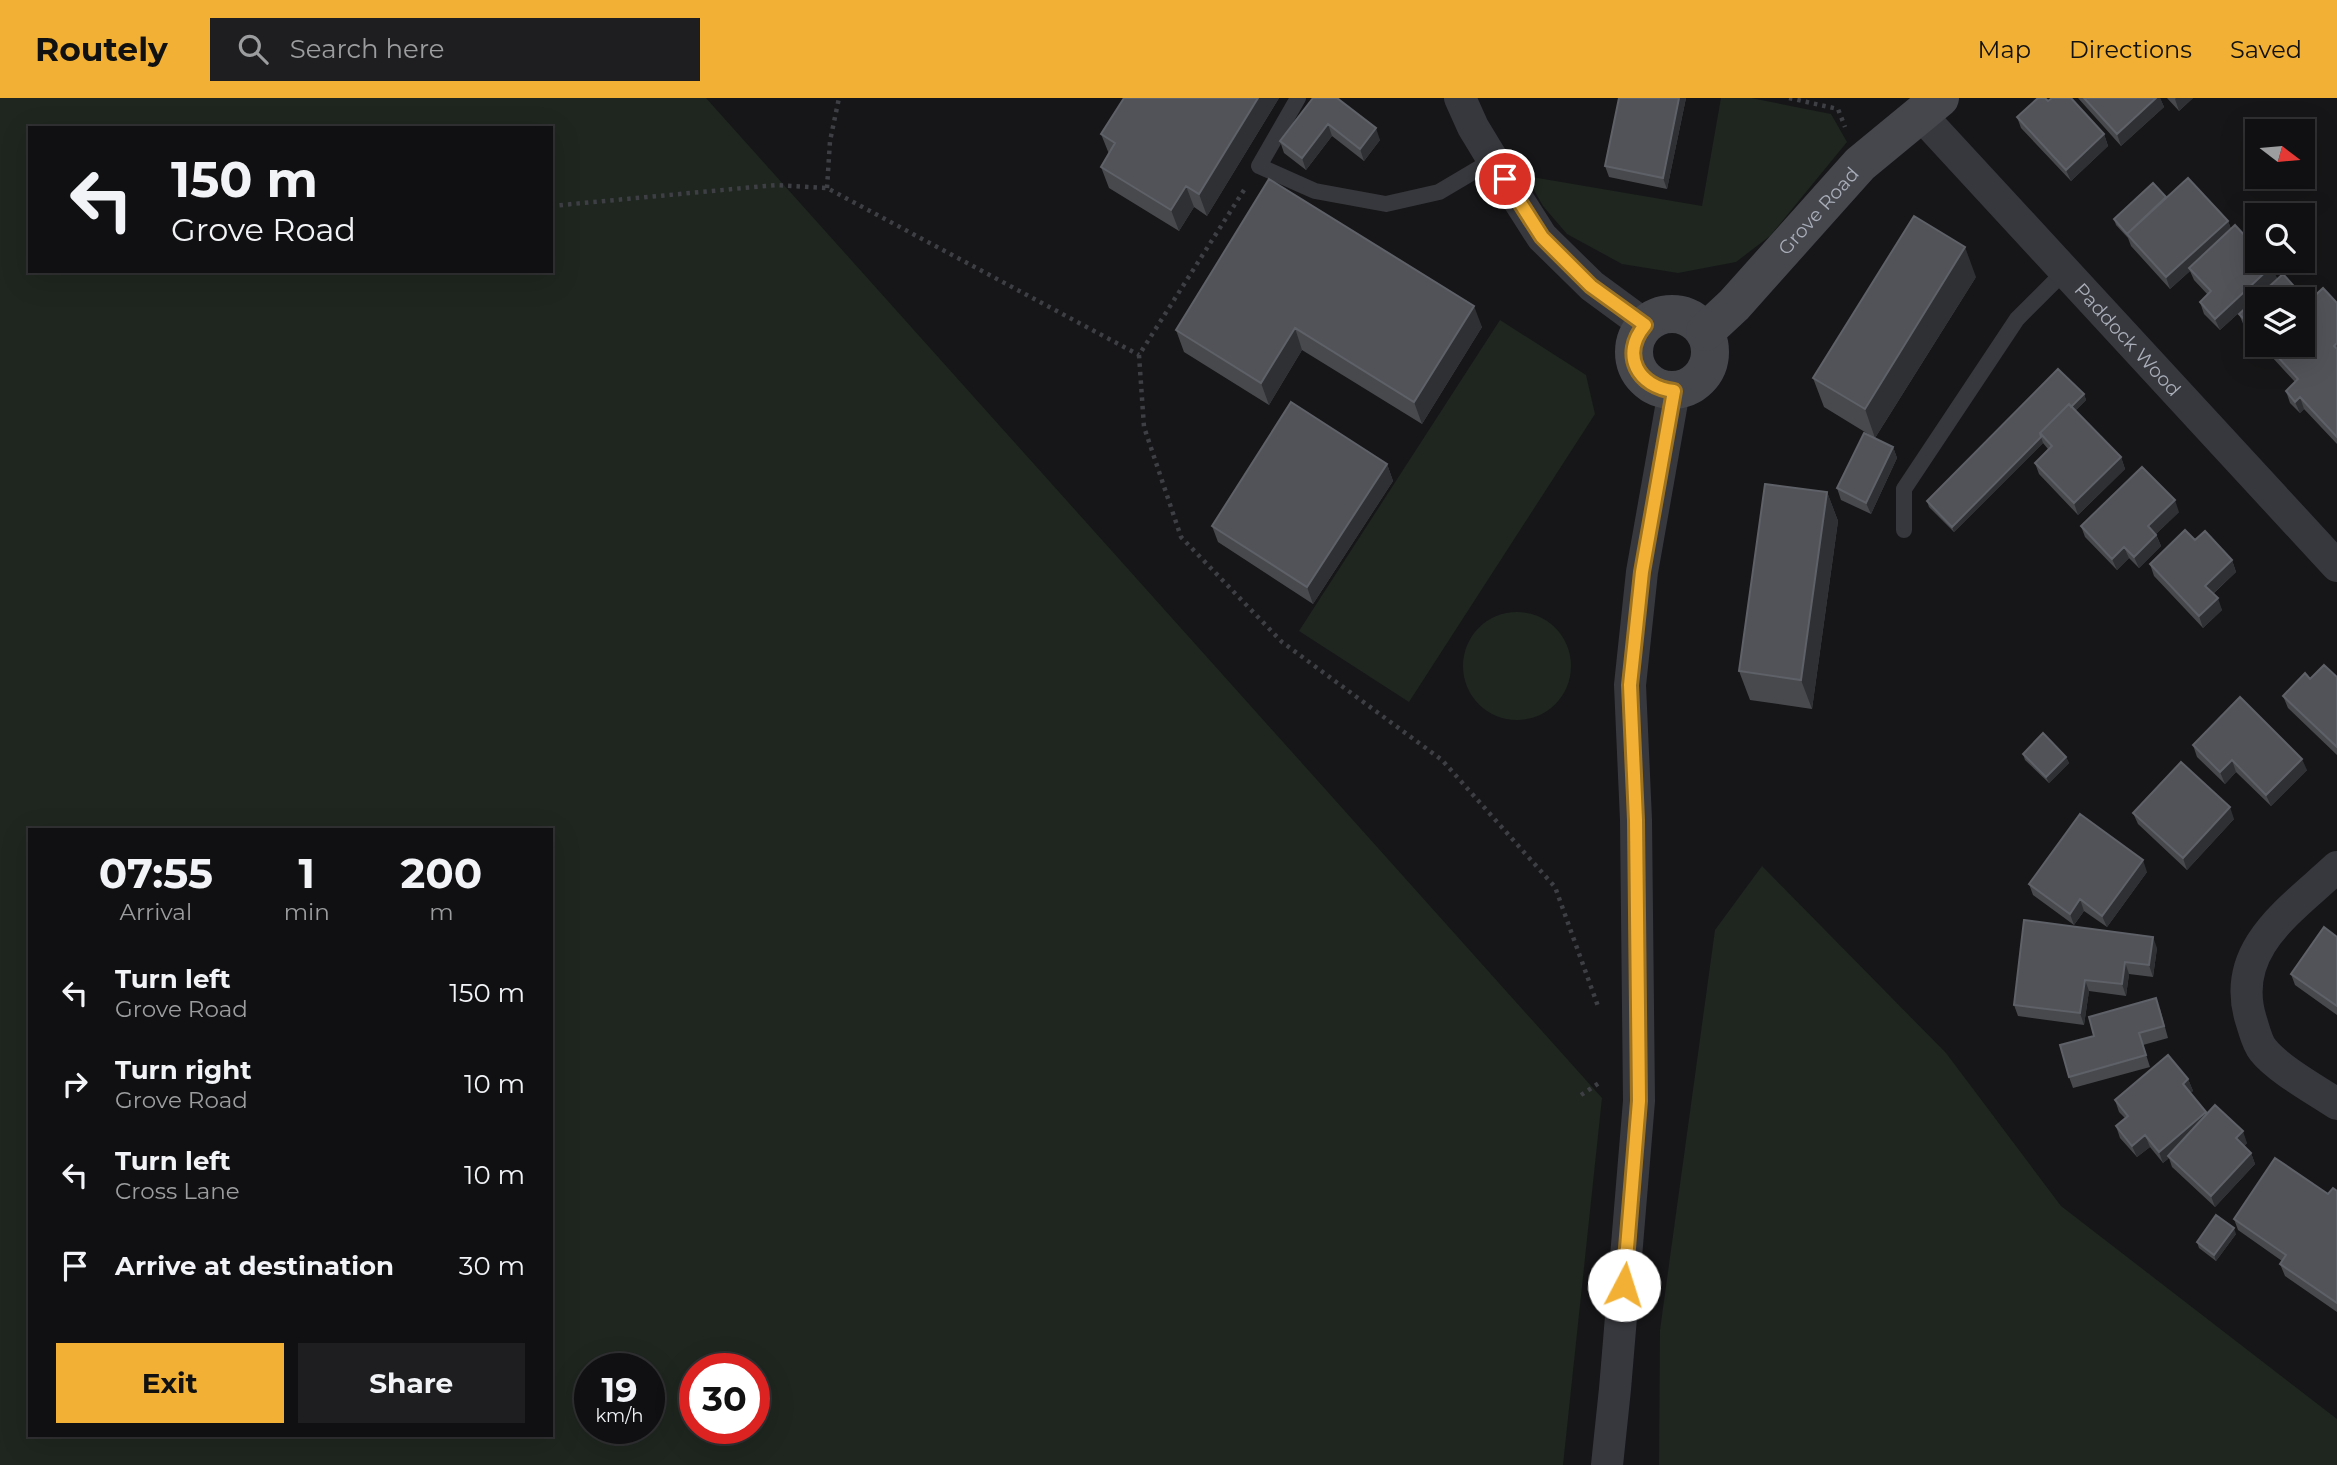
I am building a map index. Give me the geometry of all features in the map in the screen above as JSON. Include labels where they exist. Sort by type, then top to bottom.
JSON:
[{"type":"street","points":[[1460,98],[1473,127],[1542,237],[1591,286],[1645,325]]},
{"type":"street","name":"Grove Road","points":[[1705,332],[1734,305],[1860,163],[1930,106]]},
{"type":"street","name":"Paddock Wood","points":[[1930,106],[2066,270],[2337,566]]},
{"type":"street","points":[[1676,314],[1697,323],[1705,332],[1710,357],[1706,370],[1698,380],[1674,391],[1652,385],[1643,378],[1637,368],[1633,345],[1637,334],[1645,325],[1654,318],[1676,314]]},
{"type":"street","points":[[1607,1465],[1639,1101],[1636,820],[1630,685],[1642,572],[1674,391]]},
{"type":"street","points":[[2337,867],[2265,934],[2251,960],[2246,987],[2247,1008],[2262,1049],[2337,1104]]},
{"type":"lane","points":[[1298,98],[1259,166],[1315,191],[1385,204],[1439,192],[1493,160]]},
{"type":"lane","points":[[1904,530],[1904,489],[2017,319],[2066,270]]},
{"type":"path","points":[[827,188],[830,141],[839,98]]},
{"type":"path","points":[[1789,98],[1838,109],[1860,163]]},
{"type":"path","points":[[1259,166],[1139,355],[1144,427],[1181,537],[1282,642],[1442,760],[1555,887],[1600,1012]]},
{"type":"path","points":[[553,206],[776,185],[827,188],[1139,355]]},
{"type":"path","points":[[1581,1095],[1601,1082],[1605,1072]]},
{"type":"shaded area","points":[[0,98],[706,98],[1602,1098],[1563,1465],[0,1465]]},
{"type":"shaded area","points":[[1721,98],[1751,98],[1831,114],[1847,142],[1770,236],[1736,262],[1678,273],[1622,264],[1567,234],[1543,206],[1526,176],[1702,206]]},
{"type":"shaded area","points":[[1500,320],[1586,375],[1595,414],[1409,702],[1299,631]]},
{"type":"shaded area","points":[[1517,612],[1538,616],[1555,628],[1567,645],[1571,666],[1567,687],[1555,704],[1538,716],[1517,720],[1496,716],[1479,704],[1467,687],[1463,666],[1467,645],[1479,628],[1496,616]]},
{"type":"shaded area","points":[[1762,866],[1946,1053],[2061,1206],[2337,1419],[2337,1465],[1659,1465],[1660,1330],[1715,930]]},
{"type":"building","points":[[1124,98],[1258,98],[1199,194],[1186,186],[1171,210],[1101,167],[1115,143],[1101,134]]},
{"type":"building","points":[[1313,98],[1337,98],[1376,128],[1360,149],[1328,124],[1302,158],[1280,141]]},
{"type":"building","points":[[1619,98],[1679,98],[1663,178],[1605,166]]},
{"type":"building","points":[[2038,98],[2048,101],[2052,98],[2071,98],[2104,134],[2066,170],[2017,117]]},
{"type":"building","points":[[2084,98],[2156,98],[2117,134]]},
{"type":"building","points":[[2188,178],[2228,221],[2166,277],[2127,234]]},
{"type":"building","points":[[1269,179],[1474,306],[1414,402],[1295,328],[1261,383],[1176,330]]},
{"type":"building","points":[[2153,183],[2166,197],[2127,234],[2114,219]]},
{"type":"building","points":[[1914,216],[1965,247],[1865,409],[1813,378]]},
{"type":"building","points":[[2235,225],[2245,236],[2245,273],[2264,273],[2249,287],[2245,287],[2245,291],[2215,319],[2200,302],[2211,291],[2189,268]]},
{"type":"building","points":[[2283,274],[2295,287],[2269,287]]},
{"type":"building","points":[[2323,288],[2337,303],[2337,343],[2334,346],[2337,349],[2337,437],[2300,397],[2295,402],[2286,391],[2298,379],[2278,357],[2315,357],[2315,295]]},
{"type":"building","points":[[2245,309],[2245,320],[2239,314]]},
{"type":"building","points":[[2058,369],[2084,394],[2071,407],[2069,404],[2040,433],[2041,437],[1952,527],[1927,501]]},
{"type":"building","points":[[1291,402],[1387,464],[1307,587],[1212,526]]},
{"type":"building","points":[[2069,404],[2121,457],[2074,503],[2035,463],[2052,446],[2040,433]]},
{"type":"building","points":[[1864,433],[1893,447],[1866,503],[1837,488]]},
{"type":"building","points":[[2142,467],[2175,500],[2148,526],[2156,535],[2134,557],[2124,547],[2112,559],[2081,526]]},
{"type":"building","points":[[1765,484],[1827,492],[1801,680],[1739,671]]},
{"type":"building","points":[[2185,530],[2195,540],[2205,531],[2232,560],[2205,586],[2218,598],[2199,616],[2150,564]]},
{"type":"building","points":[[2324,665],[2337,677],[2337,747],[2283,696],[2305,673],[2310,679]]},
{"type":"building","points":[[2240,697],[2302,759],[2266,795],[2232,760],[2220,772],[2193,745]]},
{"type":"building","points":[[2043,733],[2066,757],[2046,777],[2023,754]]},
{"type":"building","points":[[2181,762],[2230,807],[2183,858],[2133,813]]},
{"type":"building","points":[[2080,814],[2143,860],[2102,916],[2080,899],[2070,914],[2029,884]]},
{"type":"building","points":[[2024,920],[2153,937],[2149,965],[2125,962],[2122,984],[2085,980],[2080,1013],[2014,1005]]},
{"type":"building","points":[[2324,927],[2337,937],[2337,1006],[2291,974]]},
{"type":"building","points":[[2156,998],[2164,1026],[2139,1033],[2146,1055],[2069,1077],[2060,1045],[2094,1036],[2089,1017]]},
{"type":"building","points":[[2168,1055],[2188,1079],[2183,1084],[2206,1112],[2159,1152],[2145,1135],[2132,1146],[2116,1126],[2128,1116],[2115,1100]]},
{"type":"building","points":[[2215,1105],[2243,1131],[2236,1138],[2251,1153],[2211,1196],[2168,1156]]},
{"type":"building","points":[[2275,1158],[2328,1194],[2333,1188],[2337,1191],[2337,1303],[2280,1264],[2286,1255],[2234,1219]]},
{"type":"building","points":[[2216,1215],[2234,1228],[2214,1255],[2197,1242]]},
{"type":"route","points":[[1505,179],[1542,237],[1591,286],[1645,325],[1637,334],[1633,345],[1637,368],[1643,378],[1652,385],[1674,391],[1642,572],[1630,685],[1636,820],[1639,1101],[1624,1285]]}]
